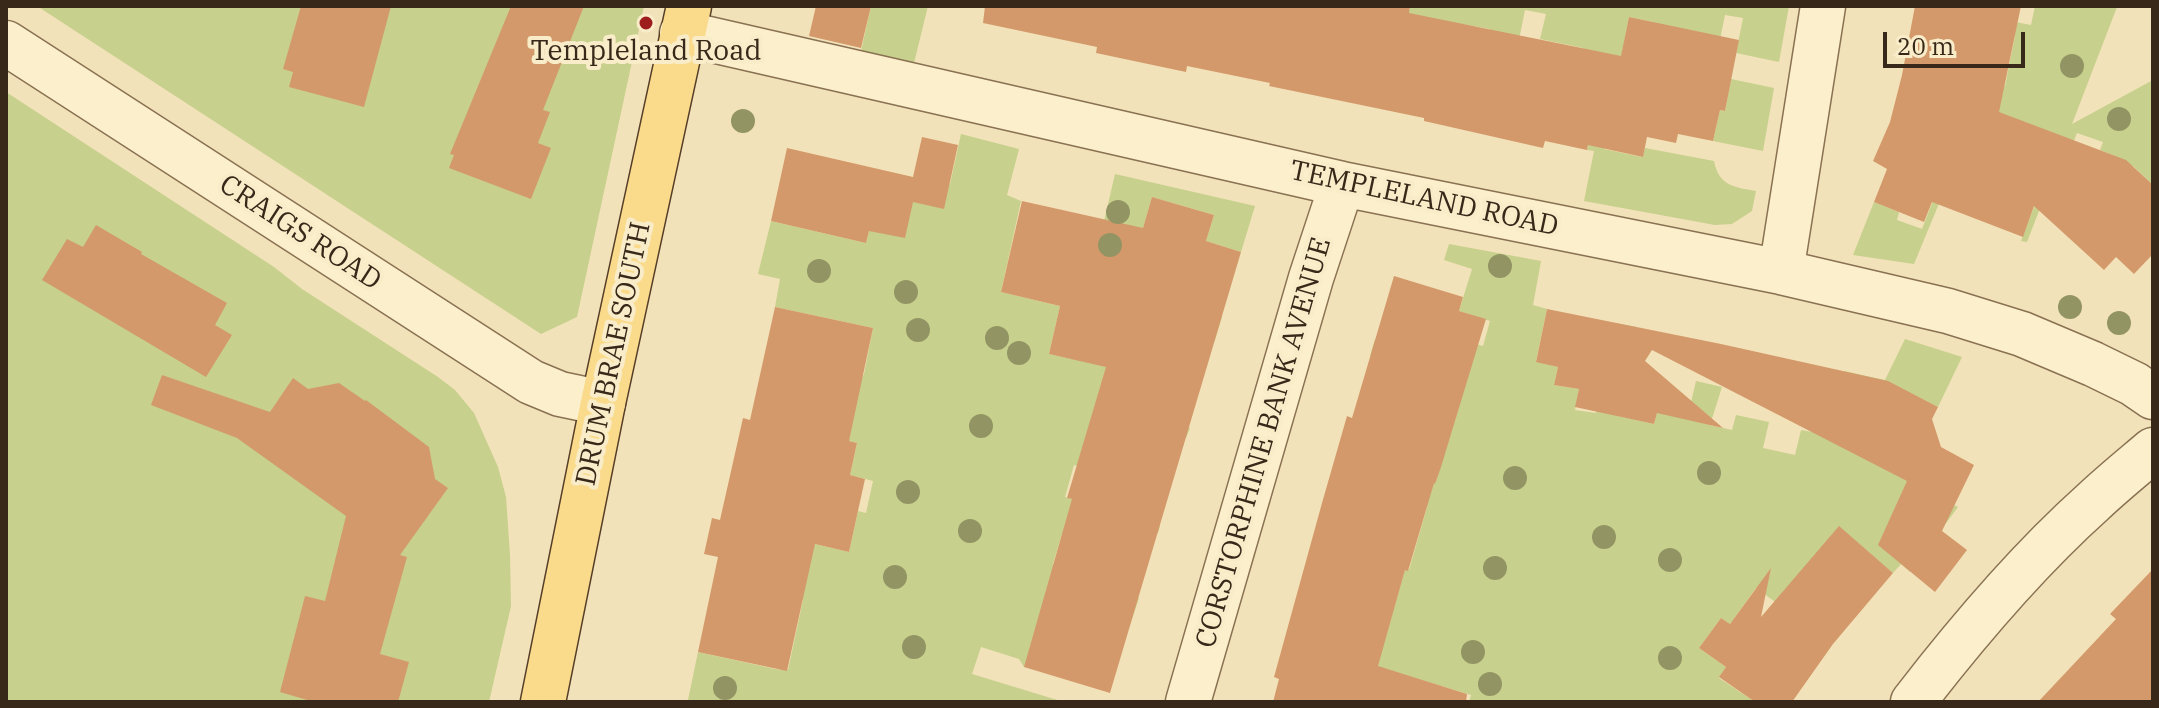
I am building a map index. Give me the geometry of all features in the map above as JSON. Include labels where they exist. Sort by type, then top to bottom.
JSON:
[{"type":"main road","name":"DRUM BRAE SOUTH","points":[[543,702],[603,403],[686,20]]},
{"type":"street","points":[[1781,272],[1823,6]]},
{"type":"street","name":"TEMPLELAND ROAD","points":[[686,20],[1342,184],[1781,272],[1948,311],[2022,334],[2093,364],[2153,397]]},
{"type":"street","name":"CRAIGS ROAD","points":[[6,43],[531,382],[560,394],[603,403]]},
{"type":"street","name":"CORSTORPHINE BANK AVENUE","points":[[1188,702],[1311,278],[1342,184]]},
{"type":"street","points":[[1913,702],[2011,584],[2091,504],[2153,450]]},
{"type":"green space","points":[[37,6],[644,6],[577,317],[541,334]]},
{"type":"green space","points":[[871,6],[928,6],[914,63],[861,51]]},
{"type":"green space","points":[[1410,6],[1789,6],[1779,62],[1736,53],[1743,18],[1725,15],[1718,49],[1653,22],[1629,17],[1604,149],[1642,157],[1645,148],[1714,161],[1720,176],[1729,184],[1756,191],[1752,211],[1732,224],[1715,225],[1584,201],[1594,151],[1587,150],[1599,92],[1583,48],[1540,39],[1546,14],[1525,10],[1500,133],[1490,29],[1462,24],[1398,65]]},
{"type":"green space","points":[[2035,6],[2117,7],[2072,124],[2153,80],[2153,185],[2133,166],[2109,191],[2115,156],[2100,150],[2103,142],[2077,133],[2061,174],[2054,172],[2027,242],[2021,241],[2047,173],[1964,143],[1914,264],[1853,255],[1874,202],[1899,212],[1897,220],[1922,229],[1960,131],[1993,84],[2005,86],[2015,36],[1984,16],[2031,25]]},
{"type":"green space","points":[[1731,79],[1774,88],[1763,151],[1713,141],[1720,110],[1725,111]]},
{"type":"green space","points":[[6,92],[438,377],[455,390],[474,413],[498,467],[506,497],[510,555],[511,606],[489,702],[6,702]]},
{"type":"green space","points":[[961,134],[1019,149],[1007,195],[1021,201],[1001,292],[1060,306],[1049,354],[1072,359],[1115,174],[1255,206],[1241,252],[1206,241],[1214,215],[1152,197],[1132,267],[1165,300],[1222,317],[1214,343],[1145,322],[1140,414],[1190,428],[1186,438],[1093,411],[1102,473],[1074,465],[1065,497],[1160,526],[1158,533],[1100,516],[1081,539],[1062,534],[1053,564],[1059,575],[1139,598],[1129,628],[1024,667],[1019,659],[981,647],[972,674],[1064,702],[688,700],[698,652],[788,670],[803,600],[713,581],[755,530],[849,552],[858,511],[866,513],[873,481],[850,475],[857,443],[833,437],[864,374],[873,328],[775,307],[780,279],[758,274],[771,221],[866,243],[869,231],[918,178],[950,184]]},
{"type":"green space","points":[[1449,244],[1541,261],[1533,305],[1547,309],[1536,361],[1558,367],[1554,385],[1579,389],[1575,410],[1596,413],[1615,323],[1637,327],[1618,416],[1654,424],[1659,405],[1689,411],[1696,381],[1722,387],[1710,425],[1732,430],[1736,415],[1769,422],[1763,448],[1795,455],[1801,430],[1829,435],[1844,371],[1885,380],[1905,339],[1962,357],[1938,407],[1890,383],[1939,497],[1958,507],[1910,572],[1901,564],[1893,573],[1839,527],[1833,644],[1756,588],[1730,624],[1721,618],[1699,648],[1726,667],[1719,678],[1755,702],[1469,702],[1471,695],[1290,640],[1385,640],[1404,573],[1316,549],[1409,570],[1427,507],[1382,473],[1435,483],[1459,407],[1450,373],[1370,356],[1375,339],[1432,356],[1439,333],[1483,346],[1490,321],[1459,311],[1472,269],[1444,260]]},
{"type":"building","points":[[301,6],[391,6],[364,107],[289,87],[293,72],[283,69]]},
{"type":"building","points":[[511,6],[584,6],[543,110],[550,112],[538,143],[551,148],[531,199],[449,168],[454,155],[450,154]]},
{"type":"building","points":[[816,6],[871,6],[861,48],[809,36]]},
{"type":"building","points":[[985,6],[1410,6],[1409,13],[1621,56],[1629,17],[1739,40],[1725,111],[1720,110],[1713,141],[1678,134],[1676,143],[1647,137],[1643,157],[1588,145],[1587,150],[1545,141],[1543,148],[1424,121],[1424,118],[1269,86],[1270,83],[1187,66],[1186,72],[1096,53],[1097,47],[983,23]]},
{"type":"building","points":[[1915,6],[2021,6],[1999,112],[2126,160],[2153,185],[2153,254],[2134,274],[2116,257],[2104,270],[2034,206],[2023,237],[1932,202],[1924,222],[1874,202],[1887,169],[1873,161],[1890,122]]},
{"type":"building","points":[[922,137],[958,145],[944,209],[913,202],[905,238],[869,231],[866,243],[771,221],[787,148],[913,177]]},
{"type":"building","points":[[1152,197],[1214,215],[1206,241],[1241,252],[1110,693],[1024,667],[1072,499],[1067,498],[1106,367],[1049,354],[1060,306],[1001,292],[1022,201],[1143,228]]},
{"type":"building","points":[[96,225],[227,303],[215,325],[232,335],[206,377],[42,280],[67,239],[83,247]]},
{"type":"building","points":[[1394,276],[1463,297],[1459,311],[1486,319],[1408,571],[1405,570],[1378,666],[1467,694],[1466,702],[1273,702],[1279,679],[1274,677],[1322,503],[1347,416],[1352,418]]},
{"type":"building","points":[[775,307],[873,328],[849,441],[857,443],[850,475],[865,479],[849,552],[815,544],[787,671],[698,652],[718,557],[704,554],[712,518],[720,520],[743,418],[750,420]]},
{"type":"building","points":[[1547,309],[1888,381],[1938,407],[1932,419],[1941,447],[1974,465],[1942,531],[1967,550],[1935,592],[1878,545],[1907,481],[1652,350],[1645,361],[1723,428],[1657,413],[1654,424],[1575,407],[1579,389],[1554,385],[1558,367],[1536,362]]},
{"type":"building","points":[[162,375],[270,412],[293,378],[308,389],[339,383],[429,447],[435,479],[448,488],[400,555],[407,557],[380,654],[409,662],[398,702],[314,702],[280,692],[305,596],[325,601],[346,516],[237,438],[151,405]]},
{"type":"building","points":[[1839,526],[1893,573],[1833,644],[1792,702],[1755,702],[1719,677],[1726,667],[1699,648],[1721,618],[1730,624],[1771,568],[1761,617]]},
{"type":"building","points":[[2153,569],[2153,702],[2038,702],[2116,619],[2110,614]]},
{"type":"place","name":"Templeland Road","points":[[646,23]]}]
